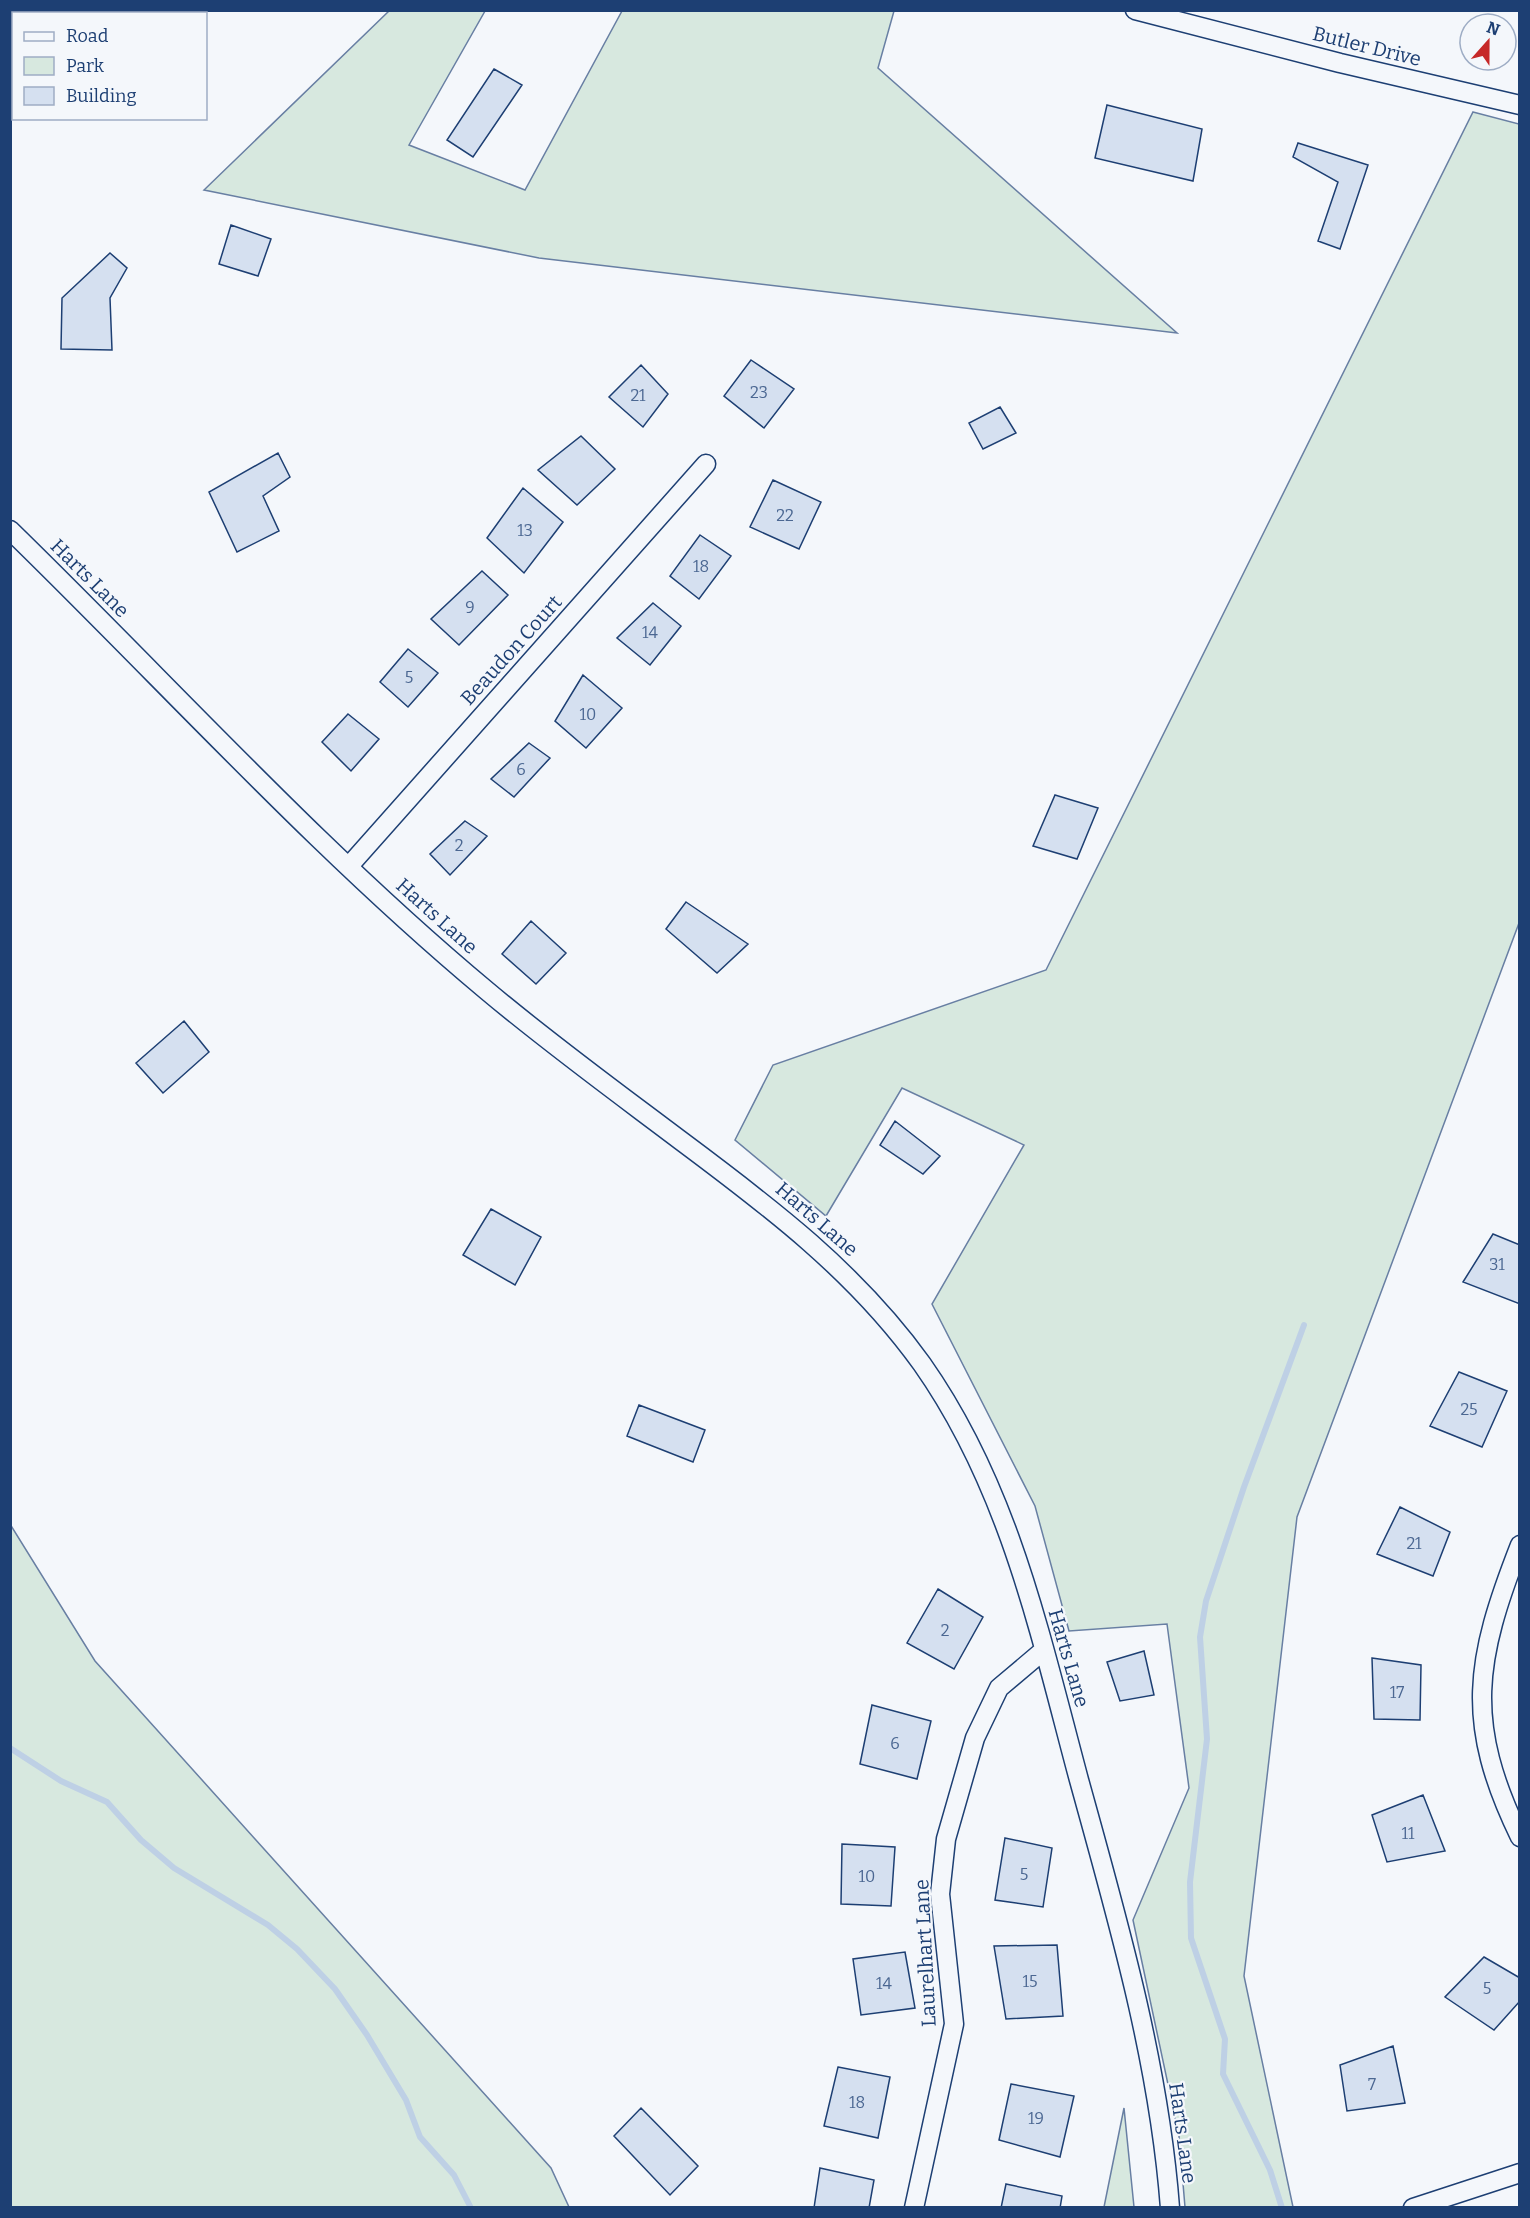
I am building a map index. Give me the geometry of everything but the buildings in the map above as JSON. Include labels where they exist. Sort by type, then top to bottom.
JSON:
[{"type":"street","name":"Butler Drive","points":[[1135,10],[1340,63],[1520,105]]},
{"type":"street","name":"Beaudon Court","points":[[349,866],[706,464]]},
{"type":"street","name":"Harts Lane","points":[[10,531],[247,768],[349,866],[488,992],[587,1071],[779,1213],[825,1253],[867,1295],[922,1364],[972,1445],[1004,1518],[1044,1650],[1110,1891],[1148,2046],[1165,2143],[1170,2208]]},
{"type":"street","points":[[1520,1545],[1490,1627],[1481,1688],[1487,1749],[1498,1788],[1520,1837]]},
{"type":"street","name":"Laurelhart Lane","points":[[914,2208],[954,2024],[940,1894],[946,1839],[975,1738],[999,1688],[1044,1650]]},
{"type":"street","points":[[1413,2208],[1520,2173]]},
{"type":"green space","points":[[389,11],[485,11],[409,145],[525,190],[622,11],[894,11],[878,68],[1177,333],[539,258],[204,190]]},
{"type":"green space","points":[[1473,112],[1519,124],[1519,923],[1297,1517],[1244,1976],[1293,2207],[1185,2207],[1179,2136],[1133,1920],[1189,1788],[1167,1624],[1069,1631],[1035,1506],[932,1304],[1024,1145],[902,1088],[826,1216],[735,1140],[773,1065],[1046,970]]},
{"type":"green space","points":[[10,1524],[95,1661],[551,2168],[569,2207],[11,2207]]},
{"type":"green space","points":[[1124,2108],[1134,2207],[1104,2207]]},
{"type":"waterway","points":[[1282,2208],[1270,2170],[1223,2074],[1225,2039],[1191,1938],[1190,1882],[1207,1739],[1200,1637],[1206,1601],[1244,1487],[1304,1325]]},
{"type":"waterway","points":[[10,1748],[61,1781],[107,1802],[141,1840],[174,1868],[268,1925],[297,1949],[335,1989],[367,2035],[406,2100],[420,2137],[454,2175],[471,2208]]}]
